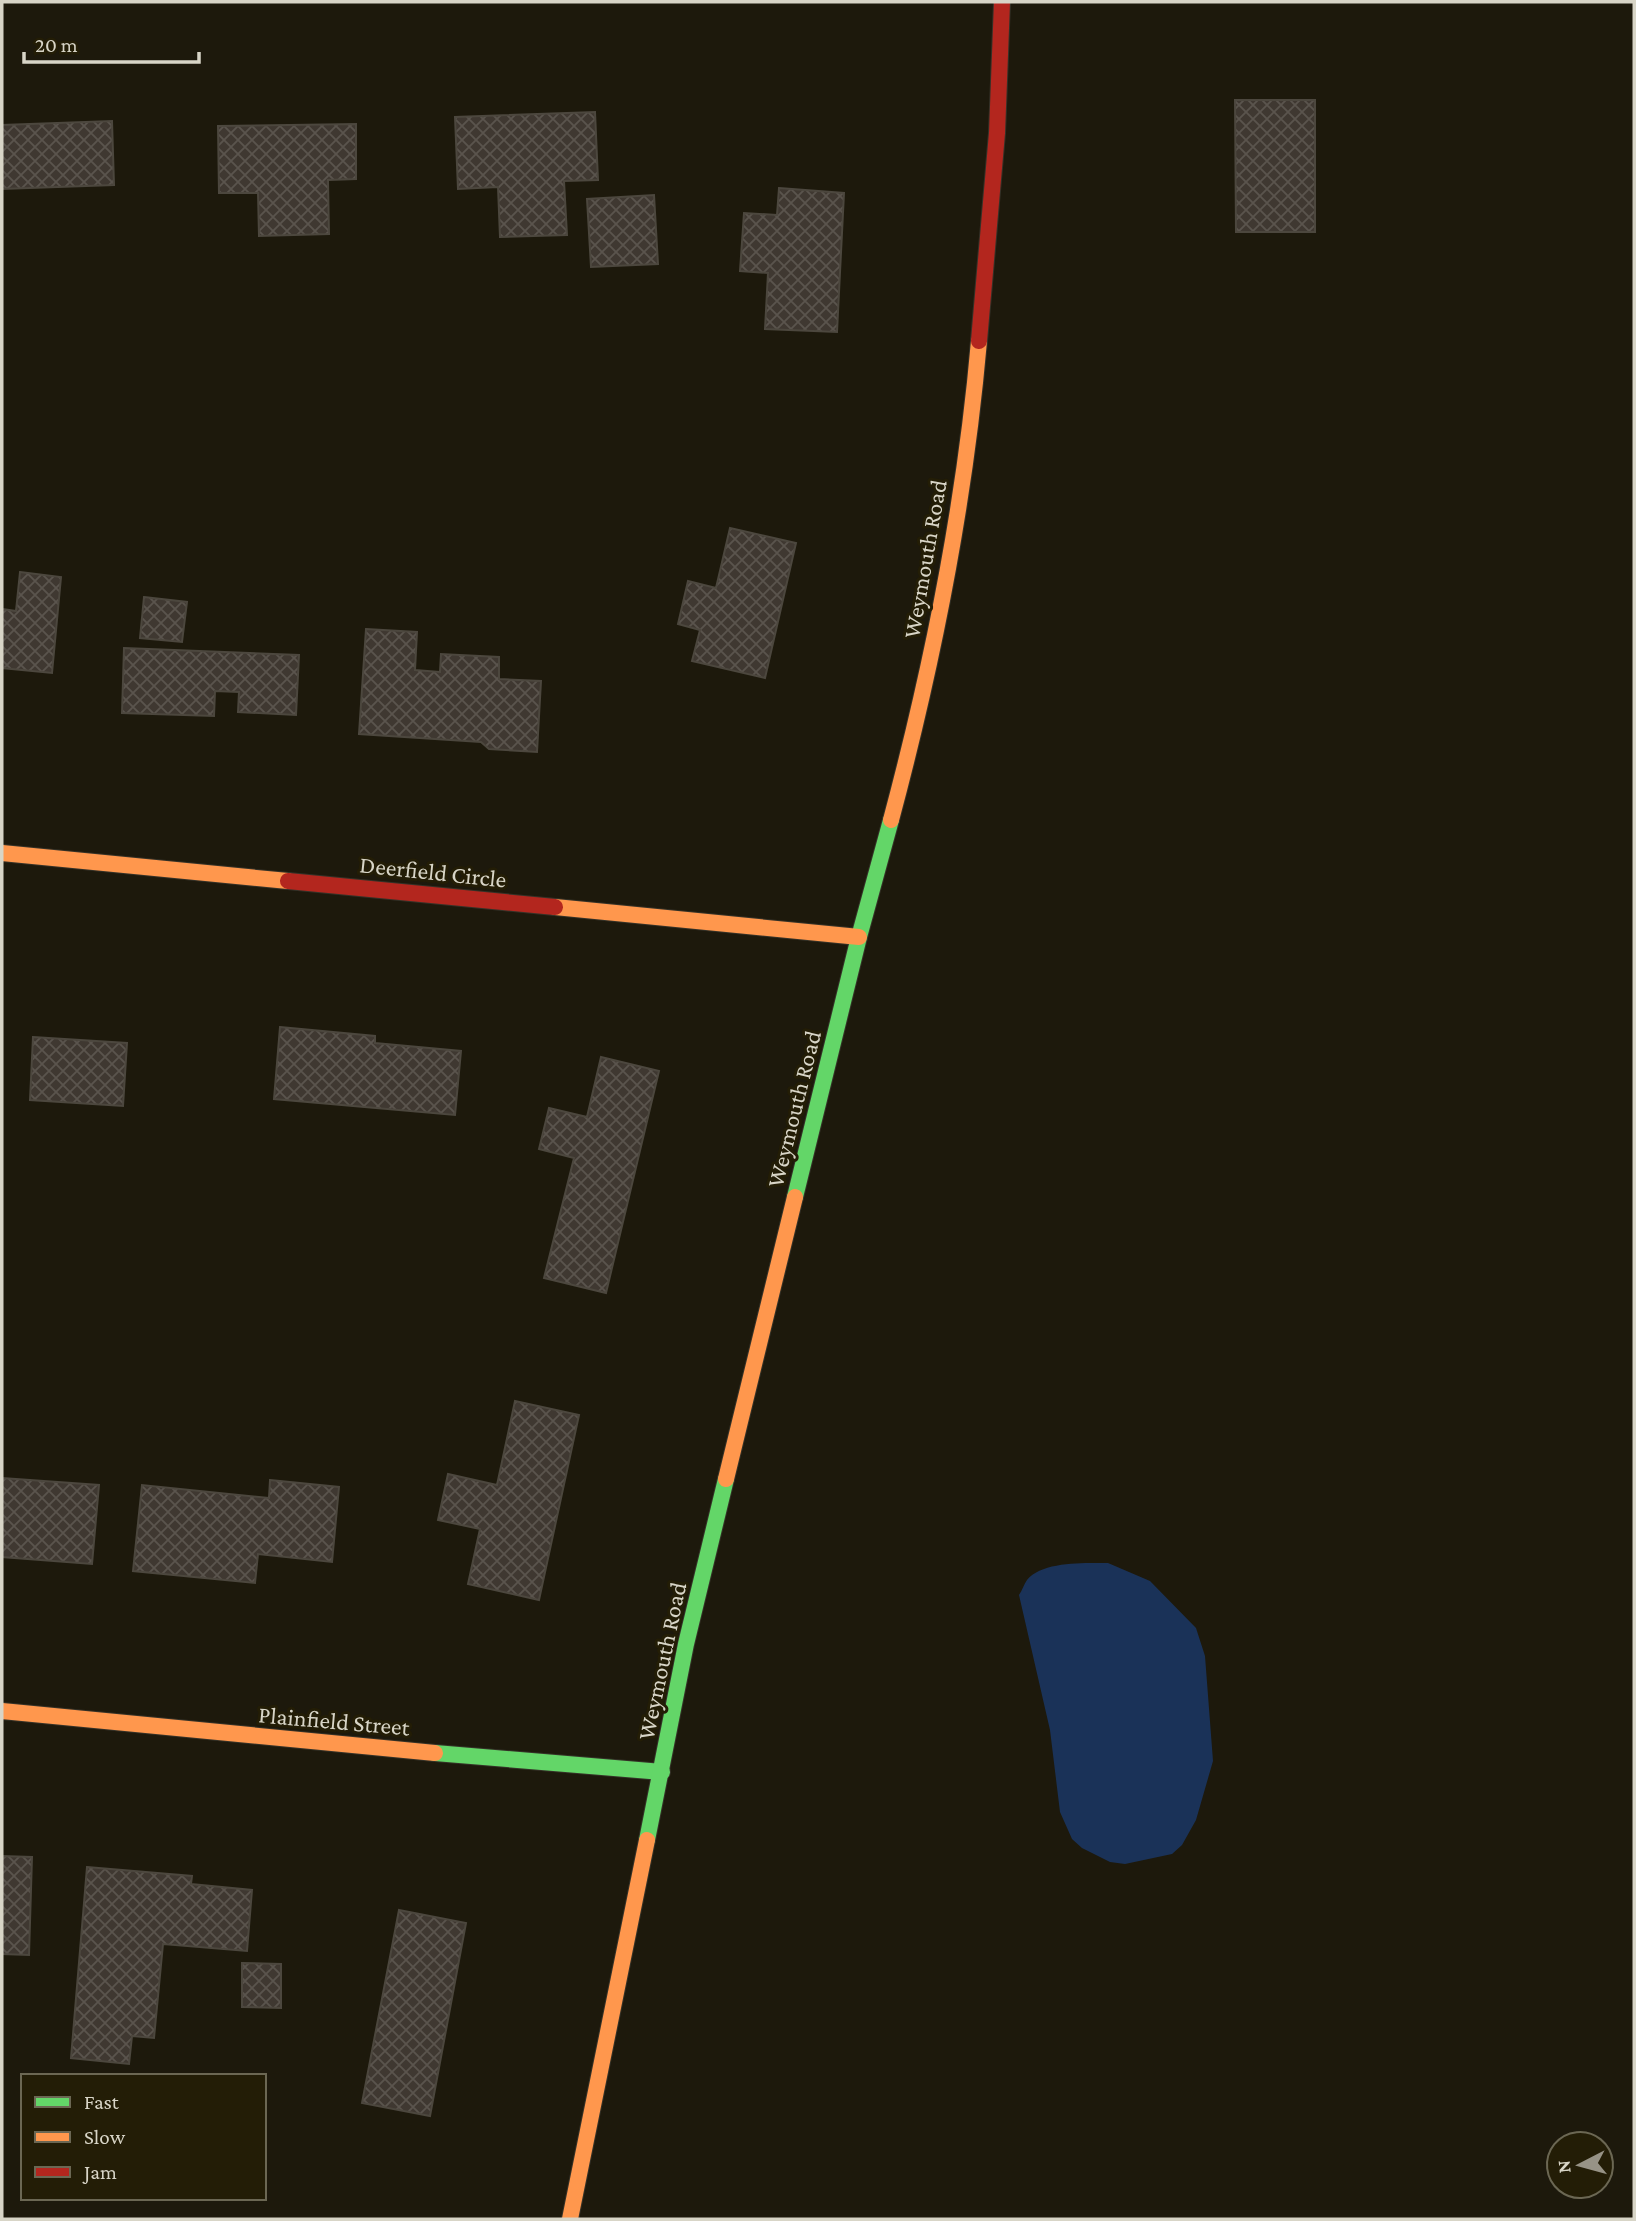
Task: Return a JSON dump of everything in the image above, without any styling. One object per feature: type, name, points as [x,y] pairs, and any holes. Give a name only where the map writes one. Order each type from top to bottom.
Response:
[{"type":"street","name":"Weymouth Road","points":[[570,2219],[686,1644],[859,937],[914,734],[951,561],[974,397],[997,134],[1002,2]]},
{"type":"street","name":"Deerfield Circle","points":[[2,853],[859,937]]},
{"type":"street","name":"Plainfield Street","points":[[2,1711],[360,1747],[662,1772]]},
{"type":"water","points":[[1108,1563],[1150,1581],[1196,1628],[1205,1656],[1213,1761],[1196,1820],[1182,1845],[1172,1854],[1125,1864],[1110,1862],[1082,1848],[1072,1839],[1060,1812],[1050,1730],[1019,1595],[1027,1580],[1043,1569],[1064,1564]]},
{"type":"building","points":[[1235,100],[1315,100],[1315,232],[1236,232]]},
{"type":"building","points":[[595,112],[598,180],[564,181],[567,235],[500,237],[498,187],[458,189],[455,117]]},
{"type":"building","points":[[112,121],[114,185],[2,189],[2,125]]},
{"type":"building","points":[[356,124],[356,179],[328,180],[329,234],[259,236],[258,193],[219,193],[218,126]]},
{"type":"building","points":[[779,188],[844,193],[837,332],[765,329],[768,273],[740,271],[744,213],[777,215]]},
{"type":"building","points":[[654,195],[658,264],[591,267],[587,199]]},
{"type":"building","points":[[730,528],[796,543],[765,678],[692,661],[700,630],[678,624],[688,581],[716,588]]},
{"type":"building","points":[[20,572],[61,577],[52,673],[2,668],[2,609],[16,611]]},
{"type":"building","points":[[144,597],[187,602],[182,642],[140,638]]},
{"type":"building","points":[[366,629],[417,632],[415,670],[440,672],[441,654],[499,657],[499,679],[541,681],[537,752],[489,749],[481,742],[359,734]]},
{"type":"building","points":[[124,648],[299,655],[296,715],[238,712],[239,692],[215,691],[214,716],[122,713]]},
{"type":"building","points":[[280,1027],[375,1036],[375,1043],[461,1051],[455,1115],[274,1099]]},
{"type":"building","points":[[33,1037],[127,1043],[123,1106],[30,1100]]},
{"type":"building","points":[[601,1057],[659,1071],[606,1293],[544,1278],[574,1158],[539,1149],[549,1108],[587,1117]]},
{"type":"building","points":[[515,1401],[579,1415],[539,1600],[468,1584],[480,1529],[438,1520],[448,1474],[497,1485]]},
{"type":"building","points":[[2,1478],[99,1485],[92,1564],[2,1557]]},
{"type":"building","points":[[270,1480],[339,1487],[332,1562],[258,1554],[255,1583],[133,1571],[142,1485],[269,1498]]},
{"type":"building","points":[[2,1856],[32,1857],[29,1955],[2,1954]]},
{"type":"building","points":[[87,1867],[192,1876],[191,1884],[252,1890],[247,1951],[163,1944],[154,2038],[132,2036],[129,2064],[71,2058]]},
{"type":"building","points":[[399,1910],[466,1923],[430,2116],[362,2103]]},
{"type":"building","points":[[242,1963],[281,1964],[281,2008],[242,2007]]},
{"type":"traffic: fast","points":[[795,1197],[859,937],[891,820]]},
{"type":"traffic: fast","points":[[647,1840],[686,1644],[726,1479]]},
{"type":"traffic: fast","points":[[435,1753],[662,1772]]},
{"type":"traffic: slow","points":[[891,820],[934,642],[965,462],[979,341]]},
{"type":"traffic: slow","points":[[2,853],[288,881]]},
{"type":"traffic: slow","points":[[555,907],[859,937]]},
{"type":"traffic: slow","points":[[726,1479],[795,1197]]},
{"type":"traffic: slow","points":[[2,1711],[435,1753]]},
{"type":"traffic: slow","points":[[570,2219],[647,1840]]},
{"type":"traffic: jam","points":[[979,341],[997,133],[1002,2]]},
{"type":"traffic: jam","points":[[288,881],[555,907]]}]
